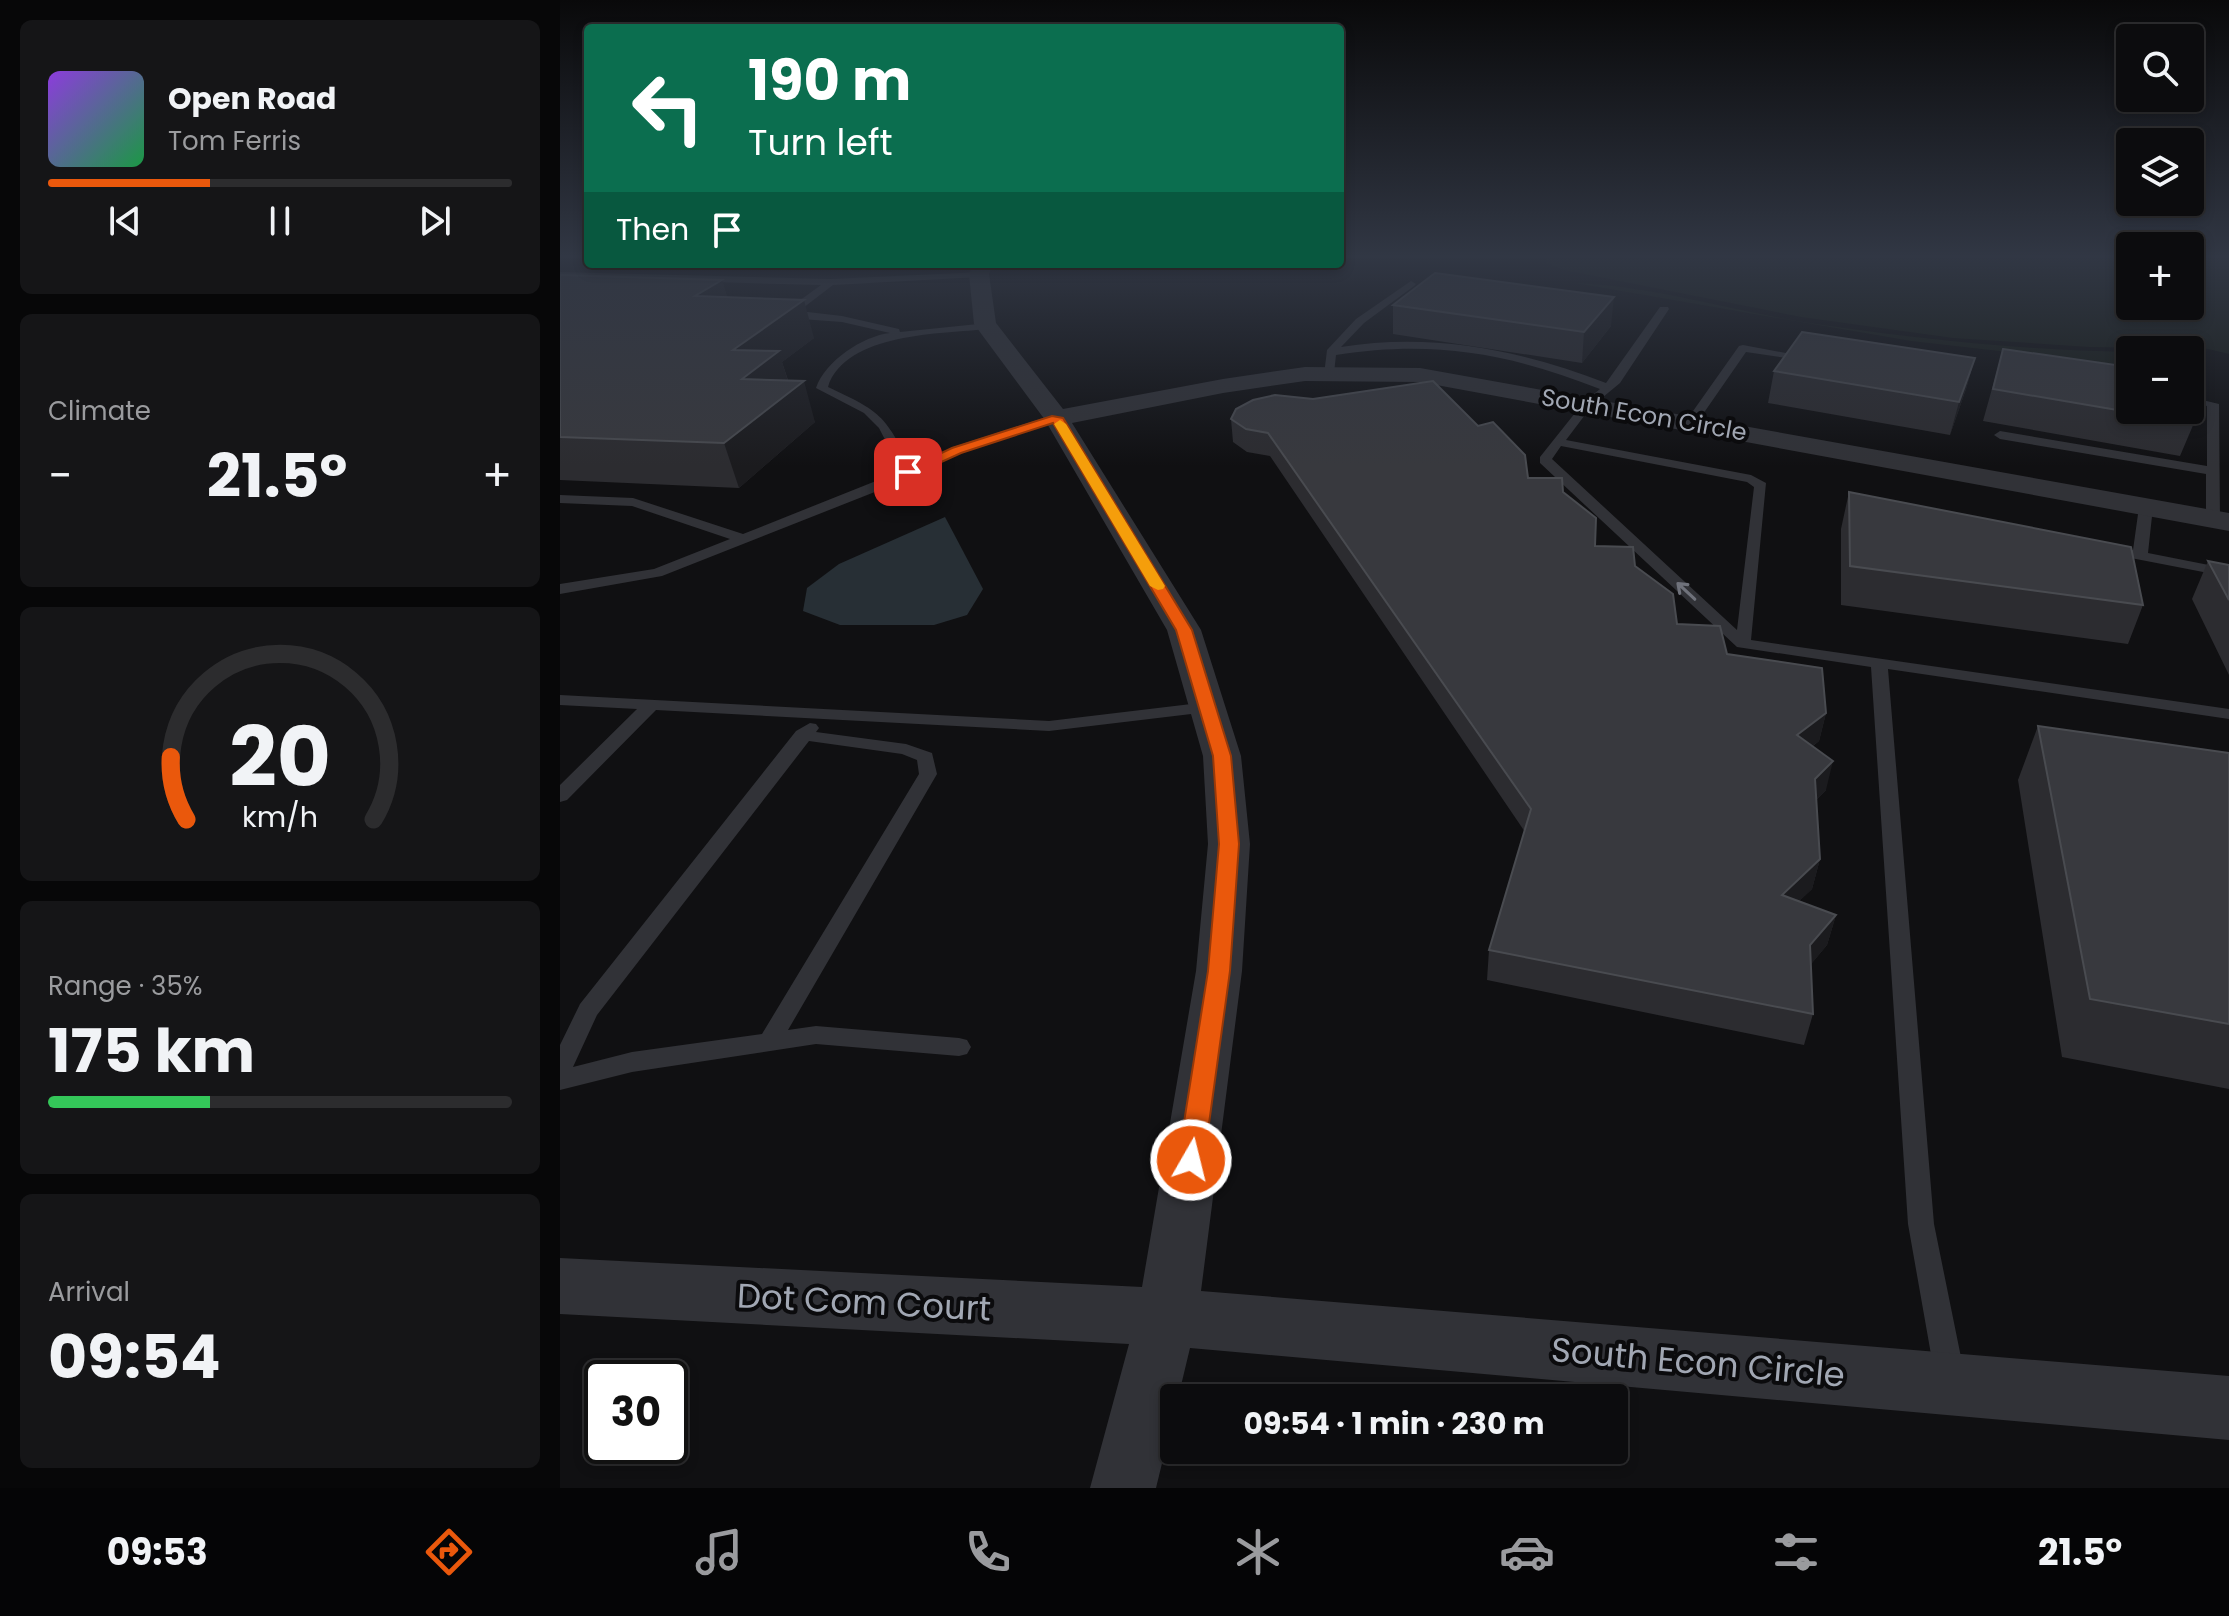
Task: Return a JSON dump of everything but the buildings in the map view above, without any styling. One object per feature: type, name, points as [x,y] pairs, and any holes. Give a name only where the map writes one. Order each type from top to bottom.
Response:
[{"type":"street","points":[[988,326],[1057,418],[1184,630],[1222,756],[1229,844],[1219,971],[1167,1317],[1123,1488]]},
{"type":"street","name":"South Econ Circle","points":[[1057,418],[1330,363],[1420,375],[2221,520]]},
{"type":"street","name":"Dot Com Court","points":[[560,1286],[1167,1317]]},
{"type":"street","name":"South Econ Circle","points":[[1167,1317],[2229,1408]]},
{"type":"lane","points":[[874,326],[902,333]]},
{"type":"lane","points":[[908,472],[884,426],[868,410],[822,388],[822,383],[827,374],[866,343],[902,333],[983,326]]},
{"type":"lane","points":[[1330,363],[1356,326]]},
{"type":"lane","points":[[1652,326],[1616,381],[1587,405],[1545,460],[1743,644],[2229,714]]},
{"type":"lane","points":[[1330,363],[1387,344],[1472,349],[1563,369],[1608,388]]},
{"type":"lane","points":[[1690,424],[1743,348],[1819,360]]},
{"type":"lane","points":[[2204,402],[2213,404],[2214,471],[2221,520]]},
{"type":"lane","points":[[560,589],[657,573],[957,450],[1057,418]]},
{"type":"lane","points":[[2000,435],[2214,471]]},
{"type":"lane","points":[[1558,442],[1751,479],[1761,486],[1743,644]]},
{"type":"lane","points":[[560,499],[633,502],[744,539]]},
{"type":"lane","points":[[2140,556],[2146,507]]},
{"type":"lane","points":[[2093,547],[2229,573]]},
{"type":"lane","points":[[1879,663],[1921,1224],[1951,1384]]},
{"type":"lane","points":[[560,700],[1049,726],[1208,707]]},
{"type":"lane","points":[[560,796],[651,705]]},
{"type":"lane","points":[[560,1070],[588,1010],[802,735],[823,714]]},
{"type":"lane","points":[[769,1042],[928,774],[926,757],[906,749],[802,735]]},
{"type":"lane","points":[[560,1080],[632,1062],[816,1035],[959,1047]]},
{"type":"shaded area","points":[[1827,326],[2004,346],[2116,352],[2116,364],[1911,341]]},
{"type":"shaded area","points":[[1869,326],[2229,326],[2229,354],[2204,349],[2204,336],[2116,336],[2116,347],[1953,338]]},
{"type":"shaded area","points":[[945,517],[983,589],[967,615],[934,625],[840,625],[803,611],[807,588],[839,564]]},
{"type":"slow traffic","points":[[1060,424],[1158,586]]},
{"type":"route","points":[[908,472],[957,450],[1057,418],[1184,630],[1222,756],[1229,844],[1219,971],[1191,1160]]}]
